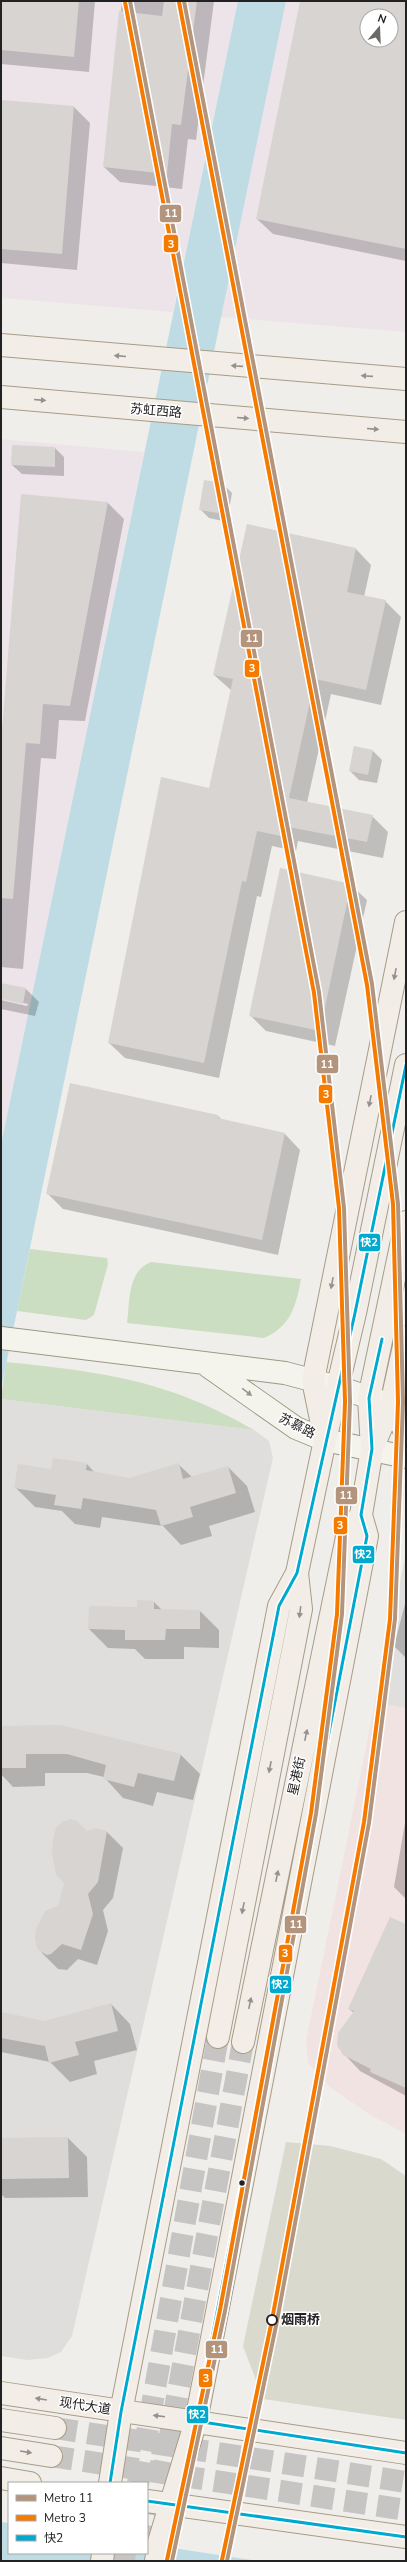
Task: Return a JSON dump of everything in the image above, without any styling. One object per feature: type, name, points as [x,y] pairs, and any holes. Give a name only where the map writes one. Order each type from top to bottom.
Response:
[{"type":"main road","points":[[1,345],[406,379]]},
{"type":"main road","name":"苏虹西路","points":[[1,396],[406,432]]},
{"type":"main road","points":[[325,1440],[313,1380],[406,922]]},
{"type":"main road","points":[[110,2482],[121,2412],[279,1606],[297,1573],[406,1065]]},
{"type":"main road","name":"星港街","points":[[158,2551],[170,2505],[196,2421],[367,1536],[361,1515],[372,1449],[369,1398],[406,1222]]},
{"type":"main road","points":[[372,1449],[391,1405],[406,1338]]},
{"type":"main road","name":"苏慕路","points":[[9,1339],[285,1373],[338,1387],[391,1405]]},
{"type":"main road","name":"苏慕路","points":[[203,1363],[232,1381],[280,1418],[296,1428],[325,1440],[406,1457]]},
{"type":"main road","points":[[391,1405],[406,1433]]},
{"type":"main road","name":"星港街","points":[[243,2042],[348,1532],[361,1515]]},
{"type":"main road","points":[[218,2037],[301,1609],[297,1573]]},
{"type":"main road","name":"现代大道","points":[[1,2393],[121,2412],[196,2421],[406,2453]]},
{"type":"main road","name":"现代大道","points":[[1,2420],[55,2428]]},
{"type":"main road","points":[[1,2448],[51,2456]]},
{"type":"main road","points":[[1,2478],[24,2482]]},
{"type":"main road","points":[[148,2501],[406,2538]]},
{"type":"shaded area","points":[[1,1],[238,1],[173,312],[1,298]]},
{"type":"shaded area","points":[[286,1],[406,1],[406,332],[221,317]]},
{"type":"shaded area","points":[[1,439],[144,452],[1,1145]]},
{"type":"shaded area","points":[[1,1399],[254,1430],[269,1441],[273,1458],[72,2336],[61,2352],[48,2358],[27,2360],[1,2356]]},
{"type":"shaded area","points":[[406,1553],[406,1708],[375,1703]]},
{"type":"shaded area","points":[[375,1703],[406,1708],[406,2134],[369,2114],[330,2087],[308,2063],[306,2041]]},
{"type":"shaded area","points":[[286,2142],[330,2146],[381,2159],[406,2176],[406,2420],[263,2399],[243,2346]]},
{"type":"green space","points":[[30,1249],[107,1258],[108,1264],[94,1315],[86,1320],[17,1311]]},
{"type":"green space","points":[[151,1262],[301,1279],[297,1298],[291,1314],[280,1328],[264,1338],[127,1323],[131,1288],[134,1280],[143,1266]]},
{"type":"green space","points":[[6,1362],[74,1370],[134,1381],[163,1389],[193,1400],[223,1413],[254,1430],[1,1399]]},
{"type":"water","points":[[238,1],[286,1],[1,1389],[1,1145]]},
{"type":"water","points":[[1,2522],[8,2523],[8,2554],[148,2554],[148,2544],[257,2561],[1,2561]]},
{"type":"building","points":[[1,1],[79,1],[74,57],[1,50]]},
{"type":"building","points":[[164,1],[197,1],[181,125],[172,124],[167,174],[103,167],[119,11],[162,16]]},
{"type":"building","points":[[300,1],[406,1],[406,249],[256,219]]},
{"type":"building","points":[[1,100],[74,106],[62,254],[1,249]]},
{"type":"building","points":[[12,445],[55,447],[55,467],[11,465]]},
{"type":"building","points":[[204,480],[224,483],[218,513],[199,510]]},
{"type":"building","points":[[21,494],[108,502],[70,706],[43,704],[40,744],[26,743],[13,899],[1,898],[1,742]]},
{"type":"building","points":[[247,524],[356,548],[347,592],[386,600],[366,690],[315,679],[289,798],[373,815],[367,842],[283,826],[281,836],[257,831],[246,882],[242,881],[204,1063],[108,1043],[161,777],[209,788],[233,679],[213,675]]},
{"type":"building","points":[[354,746],[373,750],[368,775],[349,771]]},
{"type":"building","points":[[280,868],[351,884],[320,1031],[249,1016]]},
{"type":"building","points":[[1,983],[26,988],[23,1004],[1,999]]},
{"type":"building","points":[[70,1083],[218,1115],[218,1118],[285,1133],[262,1240],[46,1194]]},
{"type":"building","points":[[53,1458],[87,1463],[86,1470],[129,1478],[179,1463],[183,1479],[228,1466],[236,1493],[190,1507],[193,1517],[161,1526],[156,1510],[83,1498],[81,1509],[54,1505],[56,1495],[14,1488],[18,1464],[51,1469]]},
{"type":"building","points":[[137,1600],[154,1601],[154,1609],[200,1610],[200,1629],[166,1629],[165,1640],[125,1640],[125,1630],[88,1629],[89,1606],[137,1607]]},
{"type":"building","points":[[60,1725],[181,1754],[174,1781],[138,1773],[134,1787],[103,1779],[106,1765],[67,1754],[26,1754],[26,1768],[1,1768],[1,1726]]},
{"type":"building","points":[[70,1819],[77,1821],[87,1831],[96,1828],[107,1831],[98,1882],[88,1894],[93,1914],[81,1950],[62,1944],[51,1954],[47,1955],[38,1950],[35,1939],[36,1929],[45,1911],[58,1906],[64,1883],[56,1875],[52,1853],[53,1840],[56,1828],[62,1822]]},
{"type":"building","points":[[390,1917],[406,1924],[406,2088],[370,2072],[371,2069],[343,2055],[337,2045],[338,2033],[354,2011],[348,2009]]},
{"type":"building","points":[[111,2003],[118,2031],[75,2042],[79,2055],[49,2063],[45,2046],[1,2038],[1,2012],[44,2021]]},
{"type":"building","points":[[68,2137],[69,2178],[1,2179],[1,2138]]},
{"type":"tunnel","points":[[138,2482],[218,2037]]},
{"type":"tunnel","points":[[149,2548],[243,2042]]},
{"type":"tunnel","points":[[55,2428],[406,2482]]},
{"type":"tunnel","points":[[51,2456],[406,2510]]},
{"type":"tunnel","points":[[124,2561],[125,2554]]},
{"type":"metro line","name":"11","points":[[130,1],[319,992],[344,1208],[350,1402],[342,1614],[316,1814],[225,2311],[172,2561]]},
{"type":"metro line","name":"11","points":[[184,1],[372,984],[398,1204],[403,1402],[395,1619],[369,1823],[277,2321],[227,2561]]},
{"type":"metro line","name":"3","points":[[125,2],[314,993],[339,1208],[345,1402],[337,1614],[311,1813],[220,2310],[167,2560]]},
{"type":"metro line","name":"3","points":[[179,2],[367,985],[393,1204],[398,1402],[390,1619],[364,1822],[272,2320],[222,2560]]},
{"type":"transit line","name":"快2","points":[[110,2482],[121,2412],[279,1606],[297,1573],[355,1313],[406,1065]]},
{"type":"transit line","name":"快2","points":[[382,1339],[369,1398],[372,1449],[361,1515],[367,1536],[196,2421],[406,2453]]},
{"type":"transit line","name":"快2","points":[[148,2501],[406,2537]]},
{"type":"place","name":"烟雨桥","points":[[272,2320]]}]
